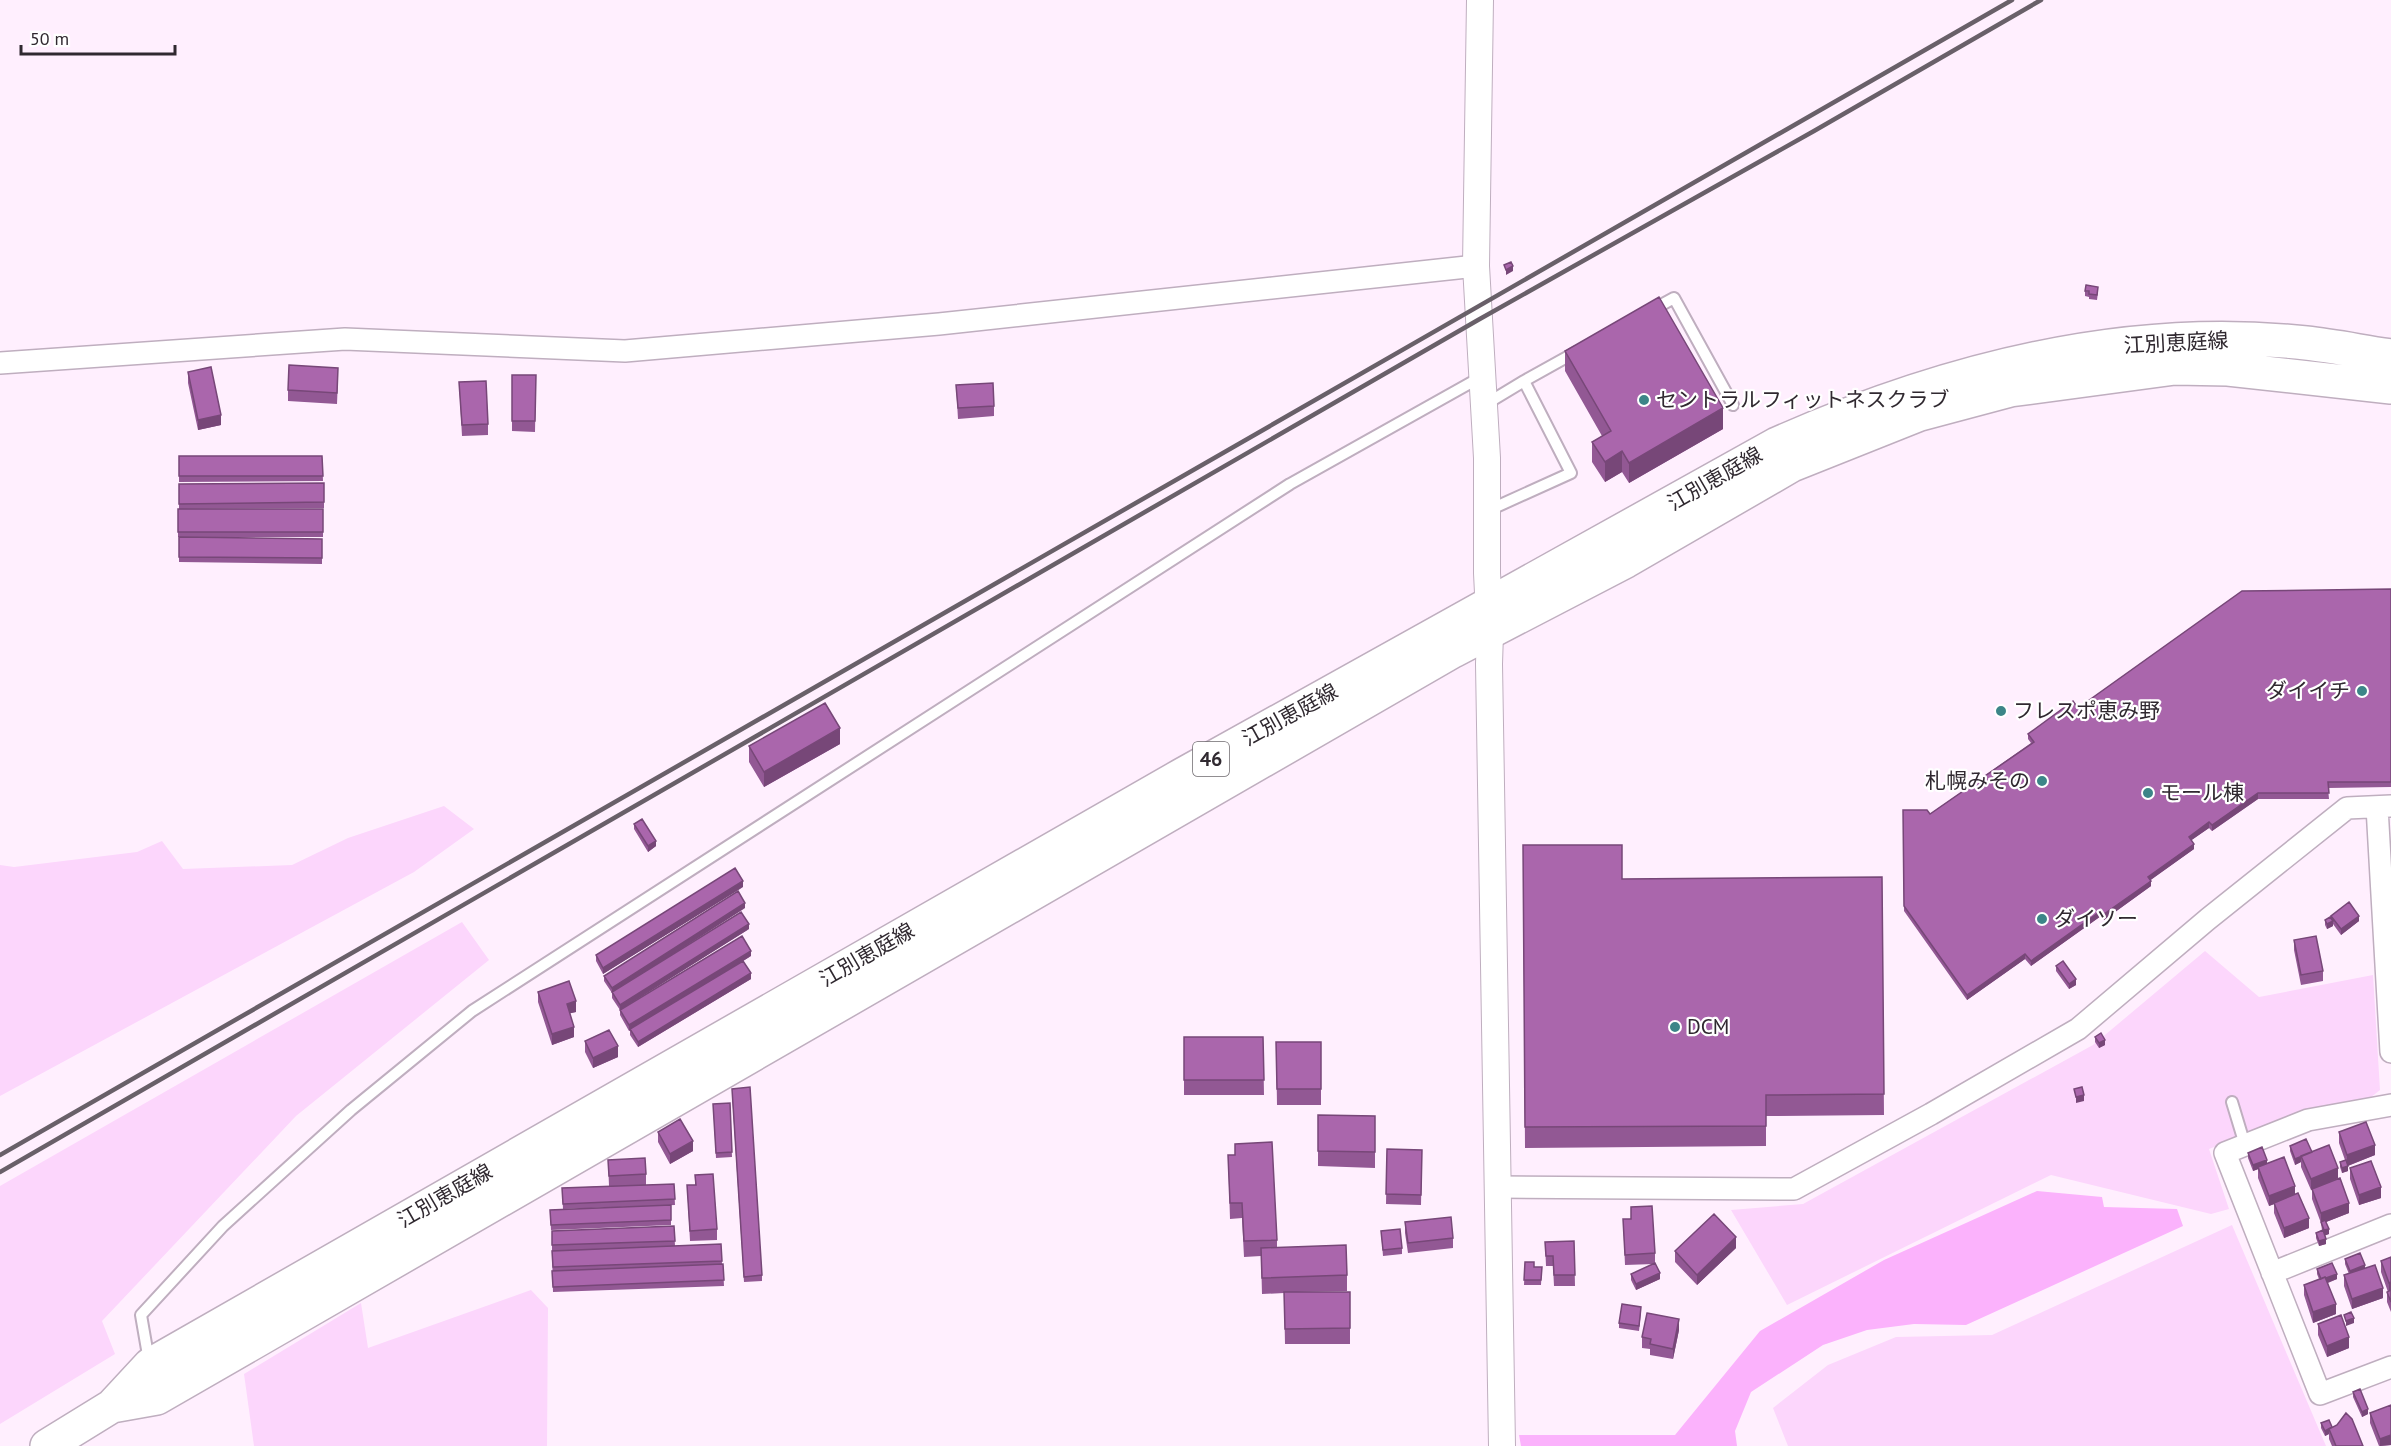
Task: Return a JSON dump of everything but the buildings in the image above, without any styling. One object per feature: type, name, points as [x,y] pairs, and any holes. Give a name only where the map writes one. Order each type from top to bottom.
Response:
[{"type":"main road","name":"江別恵庭線","points":[[47,1446],[112,1406],[150,1365],[1161,787],[1490,618],[1777,444],[1840,416],[1971,373],[2003,364],[2078,351],[2172,341],[2228,339],[2305,343],[2391,356]]},
{"type":"main road","name":"江別恵庭線","points":[[112,1406],[157,1398],[1453,651],[1490,618],[1626,561],[1792,465],[1920,414],[2010,390],[2175,368],[2228,369],[2391,387]]},
{"type":"street","points":[[1480,0],[1476,266],[1487,458],[1486,573],[1490,618],[1488,664],[1502,1446]]},
{"type":"street","points":[[0,363],[345,339],[625,351],[939,324],[1476,266]]},
{"type":"street","points":[[1498,1187],[1794,1189],[1931,1114],[2078,1029],[2208,919],[2346,808],[2384,807],[2391,1052]]},
{"type":"street","points":[[2391,1105],[2308,1120],[2224,1153],[2320,1394],[2391,1367]]},
{"type":"street","points":[[2272,1273],[2391,1226]]},
{"type":"lane","points":[[1644,314],[1674,298],[1733,405]]},
{"type":"lane","points":[[1484,405],[1584,348]]},
{"type":"lane","points":[[150,1365],[141,1315],[223,1226],[351,1110],[472,1011],[1290,484],[1482,377]]},
{"type":"lane","points":[[1487,512],[1571,473],[1524,381]]},
{"type":"lane","points":[[2232,1102],[2245,1144]]},
{"type":"shaded area","points":[[444,806],[474,829],[414,872],[0,1096],[0,865],[14,867],[137,852],[162,841],[183,869],[292,865],[348,838]]},
{"type":"shaded area","points":[[462,922],[489,960],[296,1116],[102,1321],[115,1354],[0,1424],[0,1186]]},
{"type":"shaded area","points":[[2205,951],[2259,997],[2373,975],[2380,1090],[2370,1098],[2310,1108],[2209,1149],[2229,1209],[2211,1214],[2051,1175],[1787,1305],[1731,1210],[1803,1204],[2093,1045]]},
{"type":"shaded area","points":[[2037,1191],[2102,1197],[2104,1207],[2177,1209],[2183,1226],[1966,1325],[1914,1324],[1867,1330],[1823,1345],[1751,1392],[1735,1431],[1737,1446],[1521,1446],[1519,1435],[1675,1435],[1760,1331],[1884,1260]]},
{"type":"shaded area","points":[[2232,1225],[2326,1446],[1788,1446],[1773,1408],[1828,1365],[1896,1337],[1992,1335]]},
{"type":"shaded area","points":[[531,1290],[548,1308],[547,1446],[254,1446],[244,1374],[361,1303],[368,1348]]},
{"type":"railway","points":[[0,1155],[2012,0]]},
{"type":"railway","points":[[0,1172],[1478,320],[2041,0]]},
{"type":"place","name":"セントラルフィットネスクラブ","points":[[1644,400]]},
{"type":"place","name":"ダイイチ","points":[[2362,691]]},
{"type":"place","name":"フレスポ恵み野","points":[[2001,711]]},
{"type":"place","name":"札幌みその","points":[[2042,781]]},
{"type":"place","name":"モール棟","points":[[2148,793]]},
{"type":"place","name":"ダイソー","points":[[2042,919]]},
{"type":"place","name":"DCM","points":[[1675,1027]]}]
